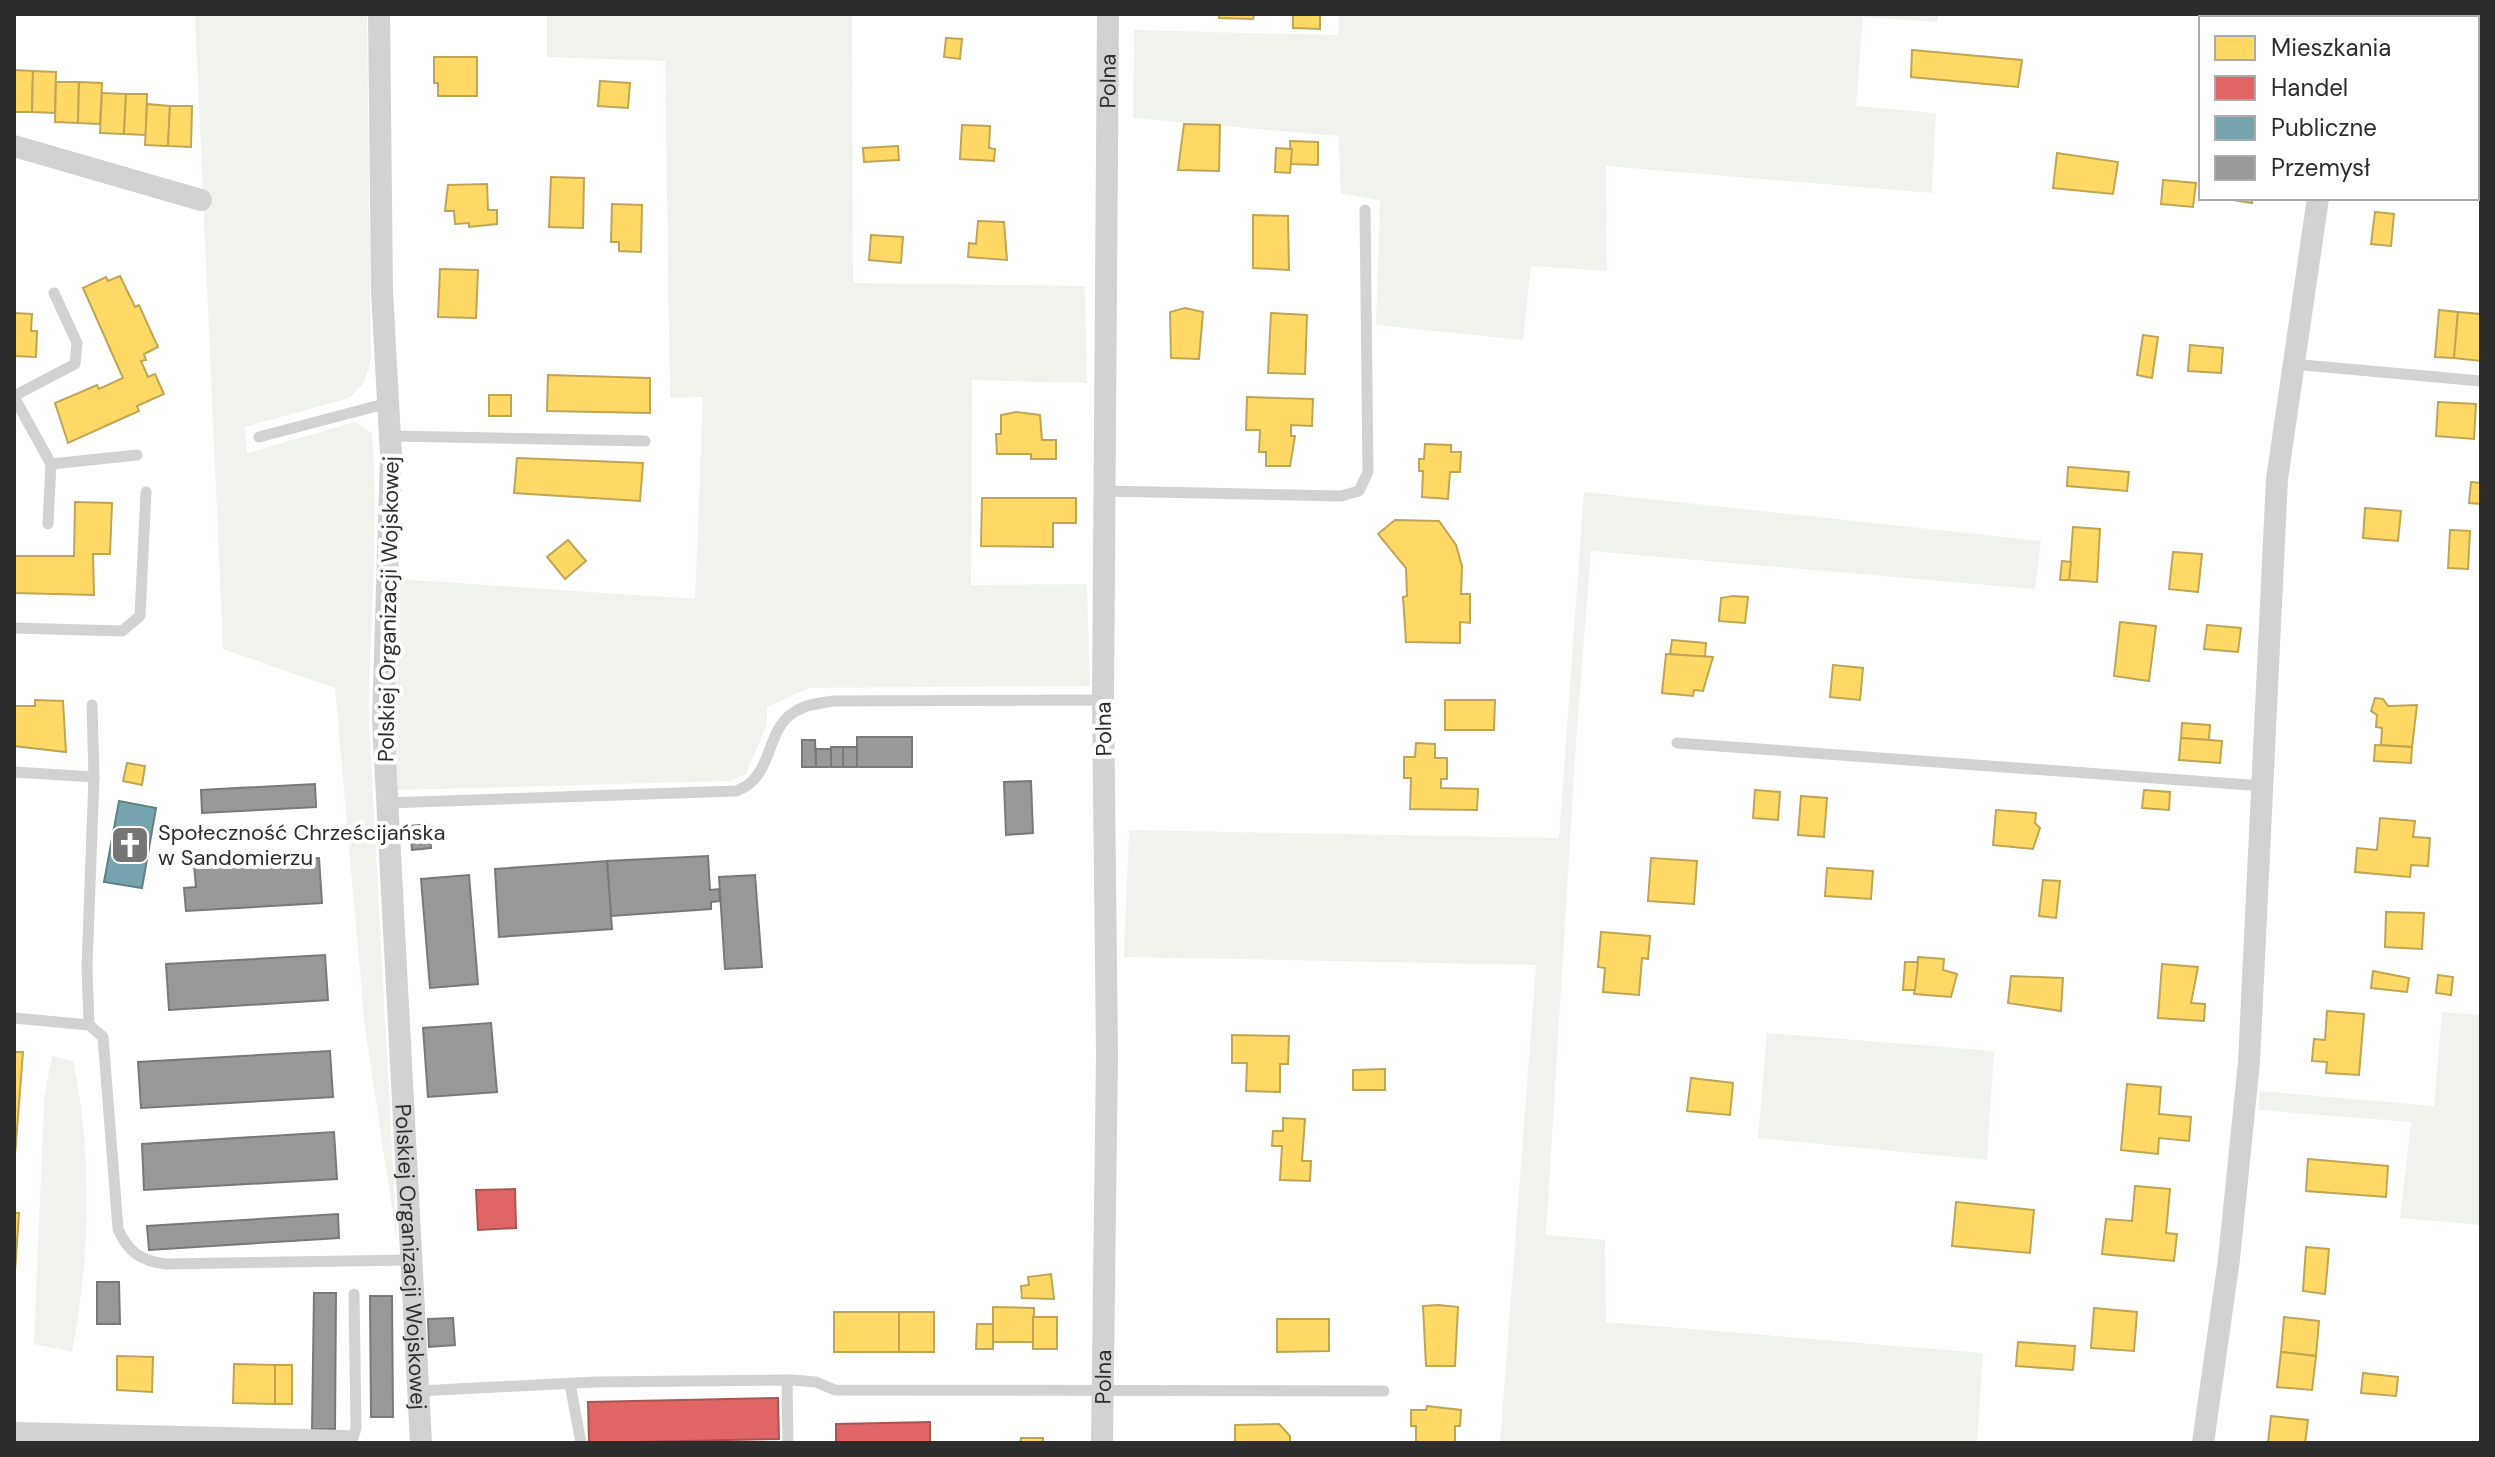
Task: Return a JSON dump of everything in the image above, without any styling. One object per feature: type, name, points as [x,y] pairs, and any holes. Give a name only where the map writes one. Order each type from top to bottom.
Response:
[{"type":"street","name":"Polskiej Organizacji Wojskowej","points":[[379,14],[382,292],[390,436],[383,721],[421,1443]]},
{"type":"street","name":"Polna","points":[[1102,1443],[1107,1054],[1103,700],[1108,14]]},
{"type":"street","points":[[14,146],[201,200]]},
{"type":"street","points":[[2203,1443],[2229,1259],[2249,1062],[2277,479],[2318,200]]},
{"type":"street","points":[[14,1433],[346,1441]]},
{"type":"lane","points":[[1104,491],[1341,496],[1359,491],[1368,472],[1365,210]]},
{"type":"lane","points":[[48,524],[51,464],[14,396],[75,364],[77,343],[54,293]]},
{"type":"lane","points":[[2292,364],[2481,381]]},
{"type":"lane","points":[[259,437],[388,403]]},
{"type":"lane","points":[[390,436],[645,441]]},
{"type":"lane","points":[[51,464],[137,455]]},
{"type":"lane","points":[[14,628],[122,631],[132,626],[140,616],[146,492]]},
{"type":"lane","points":[[387,803],[736,791],[750,786],[762,773],[781,728],[792,712],[833,701],[1103,700]]},
{"type":"lane","points":[[89,1025],[87,967],[94,777],[92,705]]},
{"type":"lane","points":[[1677,743],[2263,786]]},
{"type":"lane","points":[[14,772],[94,777]]},
{"type":"lane","points":[[14,1018],[89,1025],[98,1029],[107,1048],[118,1229],[130,1250],[141,1258],[166,1264],[410,1260]]},
{"type":"lane","points":[[346,1441],[353,1438],[356,1428],[354,1294]]},
{"type":"lane","points":[[787,1380],[788,1443]]},
{"type":"lane","points":[[418,1391],[570,1384],[787,1380],[816,1382],[835,1390],[1384,1391]]},
{"type":"lane","points":[[570,1384],[581,1443]]},
{"type":"shaded area","points":[[195,14],[367,14],[371,359],[364,383],[349,398],[245,427],[247,453],[355,422],[372,433],[375,541],[369,723],[397,1241],[365,1028],[335,688],[223,649]]},
{"type":"shaded area","points":[[547,14],[852,14],[853,283],[1085,286],[1087,383],[972,380],[971,585],[1087,584],[1090,686],[809,688],[767,707],[767,724],[746,774],[729,781],[397,790],[390,701],[398,579],[695,599],[703,397],[670,398],[665,61],[547,57]]},
{"type":"shaded area","points":[[1339,14],[1938,14],[1937,22],[1863,17],[1856,106],[1936,113],[1932,193],[1606,166],[1607,271],[1531,266],[1523,340],[1376,325],[1380,201],[1341,193],[1338,136],[1133,118],[1134,30],[1338,35]]},
{"type":"shaded area","points":[[1584,492],[2041,541],[2035,589],[1591,551],[1577,727],[1546,1235],[1605,1240],[1606,1322],[1983,1353],[1977,1443],[1500,1443],[1536,965],[1124,957],[1129,830],[1559,838]]},
{"type":"shaded area","points":[[2442,1012],[2481,1015],[2481,1225],[2400,1218],[2411,1122],[2259,1110],[2260,1091],[2434,1106]]},
{"type":"shaded area","points":[[1767,1033],[1994,1051],[1987,1160],[1758,1138]]},
{"type":"shaded area","points":[[52,1056],[73,1061],[84,1133],[86,1244],[72,1352],[34,1344],[44,1101]]},
{"type":"building: Mieszkania","points":[[1219,14],[1254,14],[1253,19],[1219,18]]},
{"type":"building: Mieszkania","points":[[1293,14],[1320,14],[1320,29],[1293,28]]},
{"type":"building: Mieszkania","points":[[946,38],[962,39],[960,59],[944,57]]},
{"type":"building: Mieszkania","points":[[1912,50],[2022,60],[2018,87],[1911,77]]},
{"type":"building: Mieszkania","points":[[434,57],[477,57],[477,96],[438,96],[438,83],[434,83]]},
{"type":"building: Mieszkania","points":[[14,70],[33,71],[32,112],[14,112]]},
{"type":"building: Mieszkania","points":[[33,71],[56,72],[55,113],[32,112]]},
{"type":"building: Mieszkania","points":[[600,81],[630,83],[628,108],[598,106]]},
{"type":"building: Mieszkania","points":[[56,82],[79,82],[78,123],[55,122]]},
{"type":"building: Mieszkania","points":[[79,82],[102,83],[100,124],[78,123]]},
{"type":"building: Mieszkania","points":[[102,93],[126,94],[124,134],[100,133]]},
{"type":"building: Mieszkania","points":[[126,94],[147,94],[146,135],[124,134]]},
{"type":"building: Mieszkania","points":[[147,104],[170,106],[168,146],[145,145]]},
{"type":"building: Mieszkania","points":[[170,106],[192,106],[191,147],[168,146]]},
{"type":"building: Mieszkania","points":[[2479,114],[2481,115],[2479,162]]},
{"type":"building: Mieszkania","points":[[1184,124],[1220,125],[1219,171],[1178,170]]},
{"type":"building: Mieszkania","points":[[962,125],[990,126],[989,148],[995,149],[994,161],[960,159]]},
{"type":"building: Mieszkania","points":[[1290,141],[1318,142],[1318,165],[1291,164]]},
{"type":"building: Mieszkania","points":[[898,146],[899,160],[864,162],[863,148]]},
{"type":"building: Mieszkania","points":[[1276,148],[1292,149],[1290,173],[1275,172]]},
{"type":"building: Mieszkania","points":[[2057,153],[2118,162],[2113,194],[2053,188]]},
{"type":"building: Mieszkania","points":[[551,177],[584,178],[583,228],[549,227]]},
{"type":"building: Mieszkania","points":[[2163,180],[2196,183],[2193,207],[2161,204]]},
{"type":"building: Mieszkania","points":[[487,184],[488,210],[497,210],[497,224],[469,227],[469,223],[455,224],[454,211],[445,211],[448,185]]},
{"type":"building: Mieszkania","points":[[612,204],[642,205],[641,252],[619,251],[619,242],[611,242]]},
{"type":"building: Mieszkania","points":[[2375,212],[2394,214],[2391,246],[2371,244]]},
{"type":"building: Mieszkania","points":[[1253,215],[1288,216],[1289,270],[1253,268]]},
{"type":"building: Mieszkania","points":[[978,221],[1004,222],[1007,260],[968,257],[969,243],[976,244]]},
{"type":"building: Mieszkania","points":[[871,235],[903,237],[901,263],[869,260]]},
{"type":"building: Mieszkania","points":[[440,269],[478,270],[476,318],[438,317]]},
{"type":"building: Mieszkania","points":[[120,276],[135,307],[139,305],[158,347],[144,354],[146,360],[141,361],[148,377],[155,374],[164,394],[137,406],[139,411],[68,443],[55,403],[97,385],[99,389],[123,378],[83,288],[106,277],[108,281]]},
{"type":"building: Mieszkania","points":[[1185,308],[1203,312],[1199,359],[1171,358],[1170,312]]},
{"type":"building: Mieszkania","points":[[2439,310],[2458,312],[2454,358],[2435,357]]},
{"type":"building: Mieszkania","points":[[2458,312],[2481,314],[2481,361],[2454,358]]},
{"type":"building: Mieszkania","points":[[14,313],[32,314],[31,331],[37,331],[36,357],[14,356]]},
{"type":"building: Mieszkania","points":[[1271,313],[1307,315],[1305,374],[1268,373]]},
{"type":"building: Mieszkania","points":[[2143,335],[2158,337],[2152,378],[2137,375]]},
{"type":"building: Mieszkania","points":[[2190,345],[2223,348],[2221,373],[2188,371]]},
{"type":"building: Mieszkania","points":[[548,375],[650,378],[650,413],[547,411]]},
{"type":"building: Mieszkania","points":[[489,395],[511,395],[511,416],[489,416]]},
{"type":"building: Mieszkania","points":[[1247,397],[1313,399],[1312,426],[1291,425],[1291,436],[1295,436],[1290,466],[1266,466],[1266,452],[1259,452],[1260,430],[1246,430]]},
{"type":"building: Mieszkania","points":[[2438,402],[2476,404],[2474,439],[2436,436]]},
{"type":"building: Mieszkania","points":[[1016,412],[1040,415],[1042,440],[1056,440],[1056,459],[1031,459],[1031,454],[997,454],[996,434],[1001,434],[1001,415]]},
{"type":"building: Mieszkania","points":[[1425,444],[1451,445],[1451,452],[1461,452],[1460,472],[1450,472],[1448,499],[1422,497],[1423,471],[1419,471],[1419,459],[1424,459]]},
{"type":"building: Mieszkania","points":[[517,458],[643,463],[640,501],[514,493]]},
{"type":"building: Mieszkania","points":[[2068,467],[2129,472],[2127,491],[2067,486]]},
{"type":"building: Mieszkania","points":[[2471,482],[2481,483],[2481,504],[2469,503]]},
{"type":"building: Mieszkania","points":[[982,498],[1076,498],[1076,523],[1053,523],[1053,547],[981,546]]},
{"type":"building: Mieszkania","points":[[75,502],[112,503],[110,554],[93,554],[94,595],[14,593],[14,556],[74,556]]},
{"type":"building: Mieszkania","points":[[2365,508],[2401,511],[2398,541],[2363,538]]},
{"type":"building: Mieszkania","points":[[1395,520],[1439,521],[1456,545],[1462,566],[1461,594],[1470,594],[1470,623],[1460,622],[1460,643],[1406,642],[1403,597],[1407,596],[1406,568],[1378,534]]},
{"type":"building: Mieszkania","points":[[2073,527],[2100,529],[2097,582],[2069,580]]},
{"type":"building: Mieszkania","points":[[2450,530],[2470,531],[2468,569],[2448,568]]},
{"type":"building: Mieszkania","points":[[568,540],[586,561],[565,579],[547,557]]},
{"type":"building: Mieszkania","points":[[2173,552],[2202,554],[2198,592],[2169,589]]},
{"type":"building: Mieszkania","points":[[2062,561],[2071,562],[2069,580],[2060,580]]},
{"type":"building: Mieszkania","points":[[1748,597],[1745,623],[1719,621],[1721,598]]},
{"type":"building: Mieszkania","points":[[2120,622],[2156,626],[2149,681],[2114,676]]},
{"type":"building: Mieszkania","points":[[2207,625],[2241,628],[2238,652],[2204,649]]},
{"type":"building: Mieszkania","points":[[1672,640],[1706,643],[1705,657],[1670,654]]},
{"type":"building: Mieszkania","points":[[1666,654],[1713,657],[1703,691],[1694,690],[1693,696],[1662,693]]},
{"type":"building: Mieszkania","points":[[1833,665],[1863,668],[1860,700],[1830,697]]},
{"type":"building: Mieszkania","points":[[2375,698],[2383,699],[2388,706],[2417,705],[2412,747],[2381,745],[2382,728],[2376,727],[2377,715],[2371,711]]},
{"type":"building: Mieszkania","points":[[35,700],[63,701],[66,752],[14,746],[14,706],[35,706]]},
{"type":"building: Mieszkania","points":[[1445,700],[1495,700],[1494,730],[1445,730]]},
{"type":"building: Mieszkania","points":[[2182,723],[2210,725],[2209,740],[2181,738]]},
{"type":"building: Mieszkania","points":[[2181,738],[2222,741],[2220,763],[2179,760]]},
{"type":"building: Mieszkania","points":[[1416,743],[1435,744],[1435,758],[1447,758],[1447,779],[1441,779],[1441,788],[1478,789],[1477,810],[1410,809],[1411,778],[1404,778],[1404,757],[1415,757]]},
{"type":"building: Mieszkania","points":[[2375,745],[2412,747],[2411,763],[2374,761]]},
{"type":"building: Mieszkania","points":[[127,763],[145,766],[142,785],[123,781]]},
{"type":"building: Mieszkania","points":[[1755,790],[1780,792],[1778,820],[1753,818]]},
{"type":"building: Mieszkania","points":[[2144,790],[2170,792],[2169,810],[2142,808]]},
{"type":"building: Mieszkania","points":[[1801,796],[1827,798],[1824,837],[1798,835]]},
{"type":"building: Mieszkania","points":[[1996,810],[2036,813],[2035,823],[2040,828],[2033,849],[1993,845]]},
{"type":"building: Mieszkania","points":[[2380,818],[2415,821],[2413,837],[2430,838],[2428,866],[2411,865],[2410,877],[2355,872],[2357,848],[2377,850]]},
{"type":"building: Mieszkania","points":[[1651,858],[1697,861],[1694,904],[1648,901]]},
{"type":"building: Mieszkania","points":[[1827,868],[1873,871],[1871,899],[1825,896]]},
{"type":"building: Mieszkania","points":[[2043,880],[2060,881],[2056,918],[2039,916]]},
{"type":"building: Mieszkania","points":[[2386,912],[2424,913],[2422,949],[2385,947]]},
{"type":"building: Mieszkania","points":[[1601,932],[1650,936],[1648,959],[1642,958],[1639,995],[1603,992],[1605,968],[1598,967]]},
{"type":"building: Mieszkania","points":[[1918,957],[1944,959],[1943,970],[1957,974],[1951,997],[1914,994]]},
{"type":"building: Mieszkania","points":[[1905,962],[1918,962],[1915,990],[1903,990]]},
{"type":"building: Mieszkania","points":[[2162,964],[2198,967],[2191,1003],[2205,1004],[2204,1021],[2158,1018]]},
{"type":"building: Mieszkania","points":[[2373,971],[2409,978],[2407,992],[2371,988]]},
{"type":"building: Mieszkania","points":[[2438,975],[2453,977],[2451,995],[2436,993]]},
{"type":"building: Mieszkania","points":[[2011,976],[2063,978],[2061,1011],[2008,1003]]},
{"type":"building: Mieszkania","points":[[2327,1011],[2364,1014],[2359,1075],[2326,1073],[2327,1062],[2312,1061],[2314,1039],[2325,1040]]},
{"type":"building: Mieszkania","points":[[1232,1035],[1289,1036],[1288,1064],[1280,1064],[1280,1092],[1246,1091],[1247,1063],[1232,1063]]},
{"type":"building: Mieszkania","points":[[14,1052],[23,1052],[14,1168]]},
{"type":"building: Mieszkania","points":[[1385,1069],[1385,1090],[1353,1090],[1353,1070]]},
{"type":"building: Mieszkania","points":[[1691,1078],[1733,1083],[1730,1115],[1687,1111]]},
{"type":"building: Mieszkania","points":[[2127,1084],[2161,1087],[2159,1114],[2191,1117],[2189,1141],[2159,1138],[2158,1154],[2121,1150]]},
{"type":"building: Mieszkania","points":[[1283,1118],[1305,1119],[1302,1161],[1311,1161],[1310,1181],[1280,1180],[1282,1146],[1272,1146],[1273,1131],[1283,1131]]},
{"type":"building: Mieszkania","points":[[2308,1159],[2388,1166],[2386,1197],[2306,1191]]},
{"type":"building: Mieszkania","points":[[2135,1186],[2170,1189],[2166,1233],[2177,1234],[2174,1261],[2102,1254],[2106,1219],[2132,1221]]},
{"type":"building: Mieszkania","points":[[1956,1202],[2034,1210],[2030,1253],[1952,1246]]},
{"type":"building: Mieszkania","points":[[14,1213],[19,1213],[14,1286]]},
{"type":"building: Mieszkania","points":[[2306,1247],[2329,1249],[2325,1294],[2303,1291]]},
{"type":"building: Mieszkania","points":[[1051,1274],[1054,1299],[1022,1298],[1021,1286],[1029,1285],[1028,1277]]},
{"type":"building: Mieszkania","points":[[1423,1306],[1458,1307],[1455,1366],[1426,1366]]},
{"type":"building: Mieszkania","points":[[993,1307],[1034,1308],[1033,1342],[993,1342]]},
{"type":"building: Mieszkania","points":[[2094,1308],[2137,1312],[2134,1351],[2091,1348]]},
{"type":"building: Mieszkania","points":[[834,1312],[899,1312],[899,1352],[834,1352]]},
{"type":"building: Mieszkania","points":[[899,1312],[934,1312],[934,1352],[899,1352]]},
{"type":"building: Mieszkania","points":[[1033,1317],[1057,1317],[1057,1349],[1033,1349]]},
{"type":"building: Mieszkania","points":[[2284,1317],[2319,1321],[2316,1356],[2281,1352]]},
{"type":"building: Mieszkania","points":[[1277,1319],[1329,1319],[1329,1351],[1277,1352]]},
{"type":"building: Mieszkania","points":[[977,1324],[993,1324],[993,1349],[976,1349]]},
{"type":"building: Mieszkania","points":[[2018,1342],[2075,1346],[2073,1370],[2016,1366]]},
{"type":"building: Mieszkania","points":[[2281,1352],[2316,1356],[2312,1390],[2277,1387]]},
{"type":"building: Mieszkania","points":[[117,1356],[153,1357],[152,1392],[117,1390]]},
{"type":"building: Mieszkania","points":[[234,1364],[275,1365],[275,1404],[233,1403]]},
{"type":"building: Mieszkania","points":[[275,1365],[292,1365],[292,1404],[275,1404]]},
{"type":"building: Mieszkania","points":[[2363,1373],[2398,1377],[2396,1396],[2361,1393]]},
{"type":"building: Mieszkania","points":[[1427,1406],[1461,1410],[1460,1426],[1455,1426],[1455,1442],[1460,1443],[1411,1443],[1416,1442],[1416,1426],[1411,1426],[1411,1410],[1426,1410]]},
{"type":"building: Mieszkania","points":[[2271,1416],[2308,1420],[2305,1443],[2268,1443]]},
{"type":"building: Mieszkania","points":[[1279,1424],[1290,1436],[1290,1443],[1235,1443],[1235,1425]]},
{"type":"building: Mieszkania","points":[[1021,1438],[1043,1438],[1043,1443],[1020,1443]]},
{"type":"building: Handel","points":[[515,1189],[516,1228],[478,1230],[476,1190]]},
{"type":"building: Handel","points":[[778,1398],[779,1439],[589,1443],[588,1402]]},
{"type":"building: Handel","points":[[930,1422],[930,1443],[836,1443],[836,1424]]},
{"type":"building: Publiczne","name":"Społeczność Chrześcijańska w Sandomierzu","points":[[119,801],[156,808],[142,888],[104,882]]},
{"type":"building: Przemysł","points":[[857,737],[912,737],[912,767],[857,767]]},
{"type":"building: Przemysł","points":[[802,740],[815,740],[816,767],[802,767]]},
{"type":"building: Przemysł","points":[[831,747],[843,747],[843,767],[831,767]]},
{"type":"building: Przemysł","points":[[843,747],[857,747],[857,767],[843,767]]},
{"type":"building: Przemysł","points":[[816,749],[831,749],[831,767],[816,767]]},
{"type":"building: Przemysł","points":[[1031,781],[1033,833],[1006,835],[1004,782]]},
{"type":"building: Przemysł","points":[[315,784],[316,807],[202,813],[201,790]]},
{"type":"building: Przemysł","points":[[429,824],[431,848],[412,850],[410,826]]},
{"type":"building: Przemysł","points":[[708,856],[710,890],[719,889],[720,901],[711,902],[711,909],[611,916],[607,861]]},
{"type":"building: Przemysł","points":[[319,858],[322,903],[186,911],[184,888],[196,887],[194,865]]},
{"type":"building: Przemysł","points":[[607,861],[612,929],[499,937],[495,869]]},
{"type":"building: Przemysł","points":[[469,875],[478,984],[430,988],[421,879]]},
{"type":"building: Przemysł","points":[[755,875],[762,967],[725,969],[719,877]]},
{"type":"building: Przemysł","points":[[325,955],[328,1000],[169,1010],[166,964]]},
{"type":"building: Przemysł","points":[[491,1023],[497,1092],[428,1097],[423,1028]]},
{"type":"building: Przemysł","points":[[330,1051],[333,1097],[141,1108],[138,1062]]},
{"type":"building: Przemysł","points":[[334,1132],[337,1179],[144,1190],[142,1144]]},
{"type":"building: Przemysł","points":[[338,1214],[339,1238],[149,1250],[147,1226]]},
{"type":"building: Przemysł","points":[[97,1282],[119,1282],[120,1324],[97,1324]]},
{"type":"building: Przemysł","points":[[314,1293],[336,1293],[335,1429],[312,1429]]},
{"type":"building: Przemysł","points":[[370,1296],[392,1296],[393,1417],[371,1417]]},
{"type":"building: Przemysł","points":[[453,1318],[455,1345],[429,1347],[428,1319]]},
{"type":"place","name":"Społeczność Chrześcijańska w Sandomierzu","points":[[130,845]]}]
